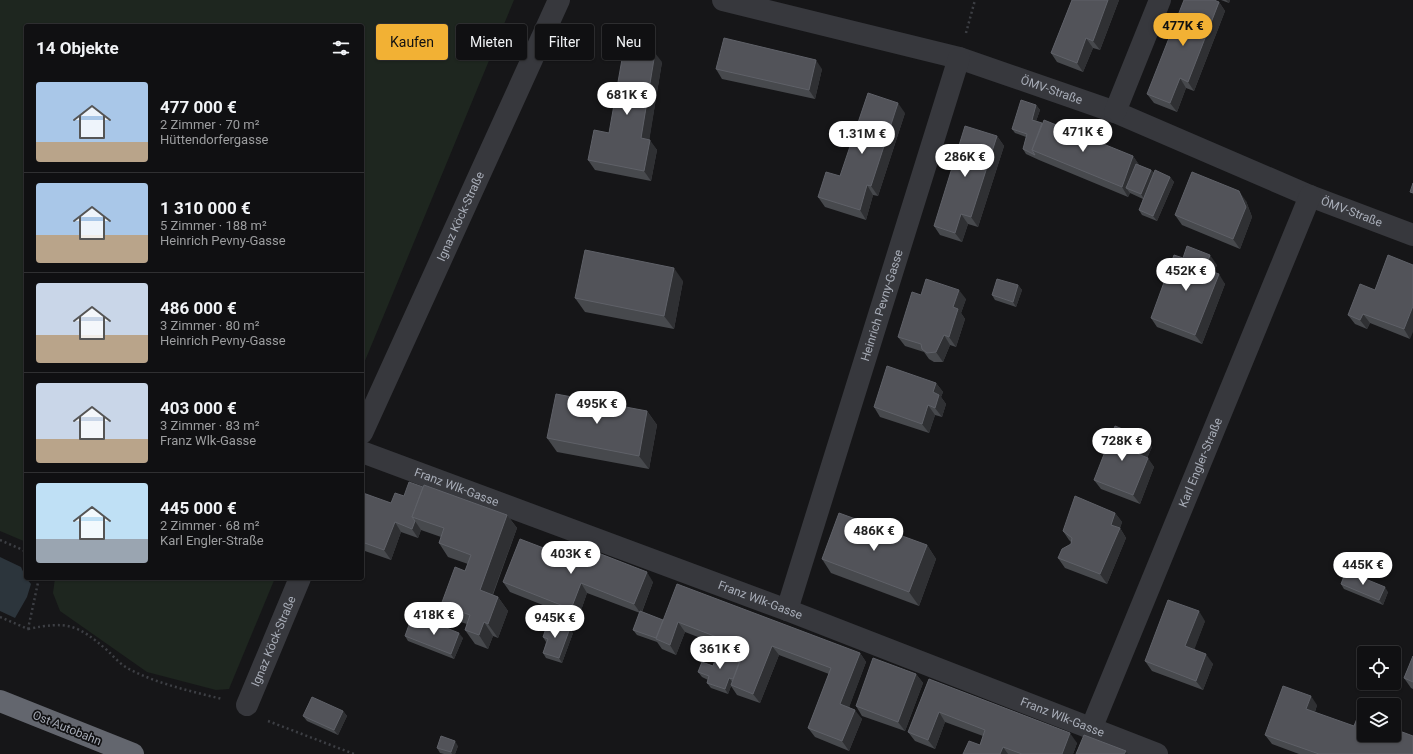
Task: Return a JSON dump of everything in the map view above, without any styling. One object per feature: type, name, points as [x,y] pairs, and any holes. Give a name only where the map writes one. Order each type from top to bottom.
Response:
[{"type":"highway","name":"Ost Autobahn","points":[[0,701],[133,754]]},
{"type":"street","name":"Ignaz Köck-Straße","points":[[364,429],[559,0]]},
{"type":"street","name":"ÖMV-Straße","points":[[723,0],[792,8],[960,58],[1115,112],[1310,196],[1413,235]]},
{"type":"street","points":[[1115,112],[1160,0]]},
{"type":"street","name":"Heinrich Pevny-Gasse","points":[[787,610],[960,58]]},
{"type":"street","name":"Karl Engler-Straße","points":[[1092,729],[1310,196]]},
{"type":"street","name":"Franz Wlk-Gasse","points":[[364,453],[787,610],[1157,754]]},
{"type":"street","name":"Ignaz Köck-Straße","points":[[247,705],[299,580]]},
{"type":"path","points":[[960,58],[975,0]]},
{"type":"path","points":[[0,540],[24,551]]},
{"type":"path","points":[[28,629],[39,580]]},
{"type":"path","points":[[0,617],[28,629],[54,624],[71,626],[94,639],[126,668],[151,680],[247,705],[257,716],[354,754]]},
{"type":"shaded area","points":[[0,0],[514,0],[504,24],[456,24],[456,60],[489,60],[364,363],[364,24],[24,24],[24,541],[0,531]]},
{"type":"shaded area","points":[[0,557],[21,567],[24,574],[24,580],[28,580],[31,584],[27,597],[15,618],[0,611]]},
{"type":"shaded area","points":[[55,580],[274,580],[229,689],[216,690],[147,672],[60,611],[53,593]]},
{"type":"building","points":[[1072,0],[1108,0],[1093,41],[1086,38],[1077,63],[1051,53]]},
{"type":"building","points":[[1184,0],[1214,0],[1219,2],[1188,82],[1180,78],[1170,103],[1147,94]]},
{"type":"building","points":[[724,38],[816,60],[809,90],[716,69]]},
{"type":"building","points":[[622,60],[654,60],[641,138],[650,140],[644,171],[588,160],[594,130],[609,133]]},
{"type":"building","points":[[868,93],[898,103],[871,186],[867,185],[860,210],[818,197],[826,172],[840,176]]},
{"type":"building","points":[[1021,100],[1036,105],[1032,120],[1042,123],[1032,150],[1035,155],[1023,149],[1027,134],[1012,129]]},
{"type":"building","points":[[1044,120],[1133,156],[1122,187],[1032,150]]},
{"type":"building","points":[[965,126],[997,136],[971,217],[961,214],[955,233],[934,226]]},
{"type":"building","points":[[1136,164],[1151,170],[1141,194],[1126,188]]},
{"type":"building","points":[[1155,170],[1170,177],[1153,216],[1139,210]]},
{"type":"building","points":[[1192,172],[1239,191],[1246,207],[1233,239],[1175,215]]},
{"type":"building","points":[[1413,183],[1413,193],[1410,192]]},
{"type":"building","points":[[1187,246],[1210,255],[1205,269],[1219,274],[1195,335],[1151,318],[1174,255],[1183,258]]},
{"type":"building","points":[[585,250],[674,268],[664,316],[575,298]]},
{"type":"building","points":[[1388,255],[1413,265],[1413,306],[1404,329],[1363,314],[1360,320],[1348,315],[1360,284],[1375,290]]},
{"type":"building","points":[[926,279],[959,290],[953,307],[958,309],[949,337],[944,335],[936,352],[927,353],[922,349],[921,344],[898,337],[912,292],[921,295]]},
{"type":"building","points":[[997,279],[1018,285],[1013,302],[992,295]]},
{"type":"building","points":[[887,366],[936,383],[933,392],[939,395],[935,408],[928,405],[922,424],[874,407]]},
{"type":"building","points":[[556,394],[647,411],[639,456],[547,438]]},
{"type":"building","points":[[1115,426],[1145,438],[1138,454],[1148,458],[1133,495],[1094,480]]},
{"type":"building","points":[[409,482],[423,487],[412,517],[415,521],[412,529],[395,522],[384,550],[364,543],[364,493],[391,503],[395,493],[404,496]]},
{"type":"building","points":[[424,485],[507,515],[480,590],[498,597],[488,624],[484,622],[479,635],[465,630],[470,615],[441,605],[455,567],[465,571],[471,555],[439,543],[444,528],[412,517]]},
{"type":"building","points":[[1075,496],[1115,513],[1111,525],[1120,528],[1100,574],[1058,558],[1062,549],[1071,544],[1072,538],[1063,531]]},
{"type":"building","points":[[839,513],[927,545],[909,592],[822,559]]},
{"type":"building","points":[[520,539],[588,565],[593,551],[647,572],[634,604],[581,583],[571,609],[503,582]]},
{"type":"building","points":[[1346,571],[1385,587],[1379,600],[1341,584]]},
{"type":"building","points":[[677,584],[860,653],[840,704],[855,710],[842,741],[808,728],[831,668],[772,646],[753,694],[731,685],[745,648],[678,622],[670,645],[656,639]]},
{"type":"building","points":[[1168,600],[1199,611],[1185,646],[1206,654],[1196,681],[1145,661]]},
{"type":"building","points":[[640,611],[663,620],[656,638],[633,630]]},
{"type":"building","points":[[549,620],[570,628],[559,658],[543,653],[548,639],[543,637]]},
{"type":"building","points":[[429,621],[459,633],[451,654],[405,636],[410,622],[427,628]]},
{"type":"building","points":[[718,652],[740,660],[733,679],[729,678],[725,689],[707,683],[709,676],[698,672],[702,662],[713,666]]},
{"type":"building","points":[[1413,656],[1413,682],[1404,678]]},
{"type":"building","points":[[873,658],[916,674],[898,722],[856,706]]},
{"type":"building","points":[[929,679],[1070,733],[1062,754],[1022,754],[1003,747],[1000,754],[963,754],[969,741],[980,745],[985,730],[939,712],[928,740],[908,732]]},
{"type":"building","points":[[1283,686],[1311,696],[1306,709],[1354,726],[1357,718],[1357,742],[1401,742],[1401,732],[1413,736],[1413,754],[1319,754],[1265,735]]},
{"type":"building","points":[[312,697],[343,711],[334,730],[303,716]]},
{"type":"building","points":[[1084,735],[1126,751],[1124,754],[1076,754]]},
{"type":"building","points":[[441,736],[455,741],[451,752],[437,748]]}]
